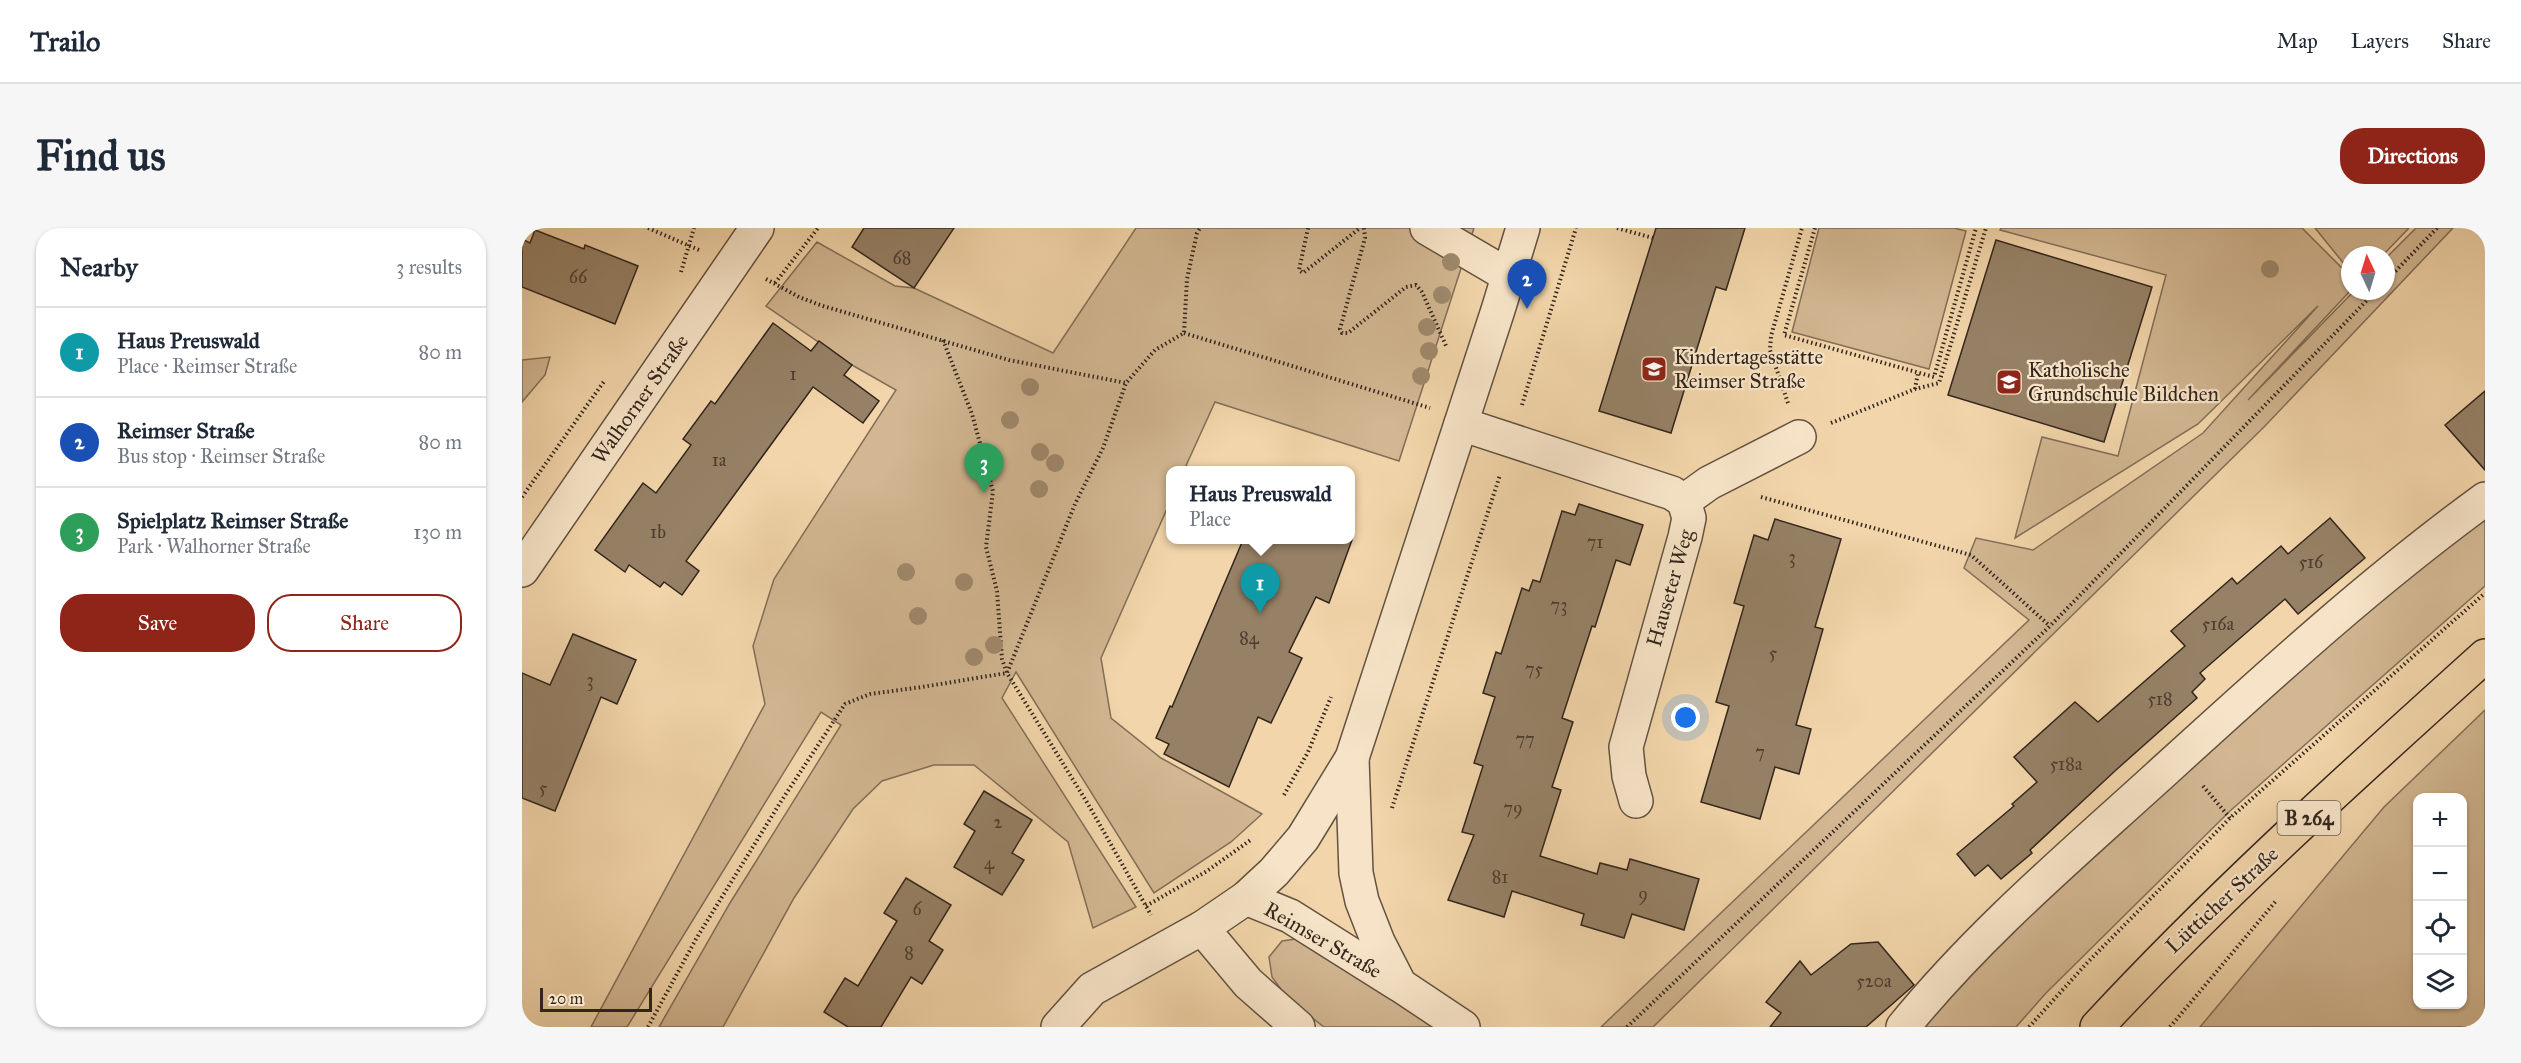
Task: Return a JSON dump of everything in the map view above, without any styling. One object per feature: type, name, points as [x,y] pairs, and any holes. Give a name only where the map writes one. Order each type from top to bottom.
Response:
[{"type":"main road","name":"Lütticher Straße","points":[[2097,1027],[2157,962],[2354,775],[2485,656]]},
{"type":"street","name":"Walhorner Straße","points":[[522,570],[757,228]]},
{"type":"street","points":[[1427,228],[1509,276]]},
{"type":"street","name":"Reimser Straße","points":[[1058,1027],[1092,989],[1202,928],[1246,898],[1274,872],[1303,838],[1352,758],[1523,228]]},
{"type":"street","name":"Hauseter Weg","points":[[1461,424],[1672,493],[1696,492],[1626,747],[1629,776],[1636,801]]},
{"type":"street","points":[[1696,492],[1799,437]]},
{"type":"street","points":[[1903,1027],[1925,1000],[2001,920],[2253,688],[2370,586],[2485,499]]},
{"type":"street","name":"Reimser Straße","points":[[1352,758],[1356,873],[1362,901],[1378,942],[1400,985]]},
{"type":"street","name":"Reimser Straße","points":[[1246,898],[1290,916],[1464,1027]]},
{"type":"street","points":[[1202,928],[1248,983],[1298,1027]]},
{"type":"path","points":[[648,228],[734,264]]},
{"type":"path","points":[[689,245],[694,228]]},
{"type":"path","points":[[818,228],[775,283],[799,297],[1009,360],[1126,383]]},
{"type":"path","points":[[1184,333],[1187,279],[1200,228]]},
{"type":"path","points":[[1308,228],[1299,270],[1303,273],[1362,228],[1365,238],[1340,329],[1342,333],[1348,333],[1406,287],[1416,285],[1422,292],[1448,349]]},
{"type":"path","points":[[1390,812],[1576,228]]},
{"type":"path","points":[[1617,228],[1653,238]]},
{"type":"path","points":[[1802,228],[1771,336],[1770,350],[1799,437],[1914,389],[1939,383],[1986,228]]},
{"type":"path","points":[[1815,228],[1784,335],[1934,377],[1976,228]]},
{"type":"path","points":[[2395,272],[2437,228]]},
{"type":"path","points":[[1627,1027],[2050,626],[2367,300]]},
{"type":"path","points":[[1006,673],[1075,504],[1103,448],[1126,383],[1155,350],[1184,333],[1429,407],[1426,418]]},
{"type":"path","points":[[943,340],[972,414],[993,490],[986,547],[997,591],[1002,659],[1006,673],[1088,804],[1146,906],[1207,871],[1254,838]]},
{"type":"path","points":[[1914,389],[1918,373]]},
{"type":"path","points":[[1696,492],[1971,555],[2050,626]]},
{"type":"path","points":[[2029,1027],[2086,964],[2230,818],[2485,593]]},
{"type":"path","points":[[648,1027],[696,939],[780,803],[845,704],[870,694],[1006,673]]},
{"type":"path","points":[[1280,801],[1308,752],[1334,690]]},
{"type":"path","points":[[2179,758],[2230,818]]},
{"type":"path","points":[[2170,1027],[2279,898]]},
{"type":"path","points":[[2475,1027],[2485,1017]]},
{"type":"shaded area","points":[[1136,228],[1474,228],[1399,461],[1215,402],[1186,466],[1166,466],[1166,511],[1101,658],[1111,718],[1161,758],[1262,814],[1231,842],[1154,893],[1016,672],[1002,698],[1136,907],[1093,928],[1068,842],[974,765],[934,765],[882,781],[853,809],[794,898],[723,1027],[659,1027],[730,903],[841,725],[821,712],[627,1027],[591,1027],[765,704],[753,646],[774,579],[896,390],[852,365],[766,306],[817,242],[895,286],[914,288],[1053,353]]},
{"type":"shaded area","points":[[1819,228],[1954,228],[1966,231],[1929,369],[1792,332]]},
{"type":"shaded area","points":[[2001,228],[2302,228],[2341,267],[2342,300],[2248,400],[2345,300],[2385,300],[2264,427],[1653,1027],[1601,1027],[2029,620],[1964,568],[1976,538],[2033,550],[2203,433],[2318,306],[2198,424],[2015,538],[2042,437],[2118,456],[2166,275],[2000,230]]},
{"type":"shaded area","points":[[2315,228],[2409,228],[2392,246],[2341,246],[2341,260]]},
{"type":"shaded area","points":[[2416,228],[2453,228],[2395,289],[2395,249]]},
{"type":"shaded area","points":[[550,357],[545,375],[522,402],[522,360]]},
{"type":"shaded area","points":[[2485,506],[2485,586],[2230,811],[2046,993],[2016,1027],[1917,1027],[2008,926]]},
{"type":"shaded area","points":[[2485,710],[2485,1027],[2200,1027],[2384,807]]},
{"type":"shaded area","points":[[1302,938],[1433,1027],[1324,1027],[1288,999],[1272,977],[1269,957],[1282,941]]},
{"type":"building","points":[[864,228],[954,228],[914,288],[852,247]]},
{"type":"building","points":[[1656,228],[1745,228],[1726,290],[1716,287],[1671,433],[1599,411]]},
{"type":"building","points":[[535,230],[584,249],[585,245],[638,266],[615,324],[522,287],[522,239],[530,243]]},
{"type":"building","points":[[1996,240],[2152,287],[2104,442],[1948,395]]},
{"type":"building","points":[[773,323],[811,351],[819,341],[852,365],[844,375],[879,401],[863,423],[813,387],[686,561],[699,571],[682,595],[664,582],[660,587],[629,565],[625,572],[595,550],[643,483],[656,493],[691,445],[683,439],[711,401],[715,404]]},
{"type":"building","points":[[2485,391],[2485,470],[2445,425]]},
{"type":"building","points":[[1579,504],[1643,525],[1630,565],[1616,560],[1562,718],[1573,722],[1552,787],[1561,790],[1540,856],[1597,874],[1600,863],[1627,870],[1630,859],[1699,879],[1684,930],[1632,914],[1624,938],[1581,925],[1584,914],[1512,891],[1504,917],[1448,900],[1474,835],[1462,832],[1483,766],[1474,763],[1495,697],[1483,693],[1496,652],[1501,654],[1522,588],[1529,591],[1533,580],[1540,582],[1562,511],[1575,515]]},
{"type":"building","points":[[2330,518],[2365,558],[2298,614],[2285,599],[2200,673],[2205,679],[2192,692],[2197,698],[2030,850],[2032,853],[2001,879],[1988,865],[1975,876],[1957,854],[2014,806],[2012,804],[2037,782],[2014,757],[2075,702],[2098,722],[2185,646],[2171,631],[2232,578],[2237,584],[2281,546],[2288,554]]},
{"type":"building","points":[[1775,519],[1841,539],[1815,627],[1823,629],[1796,725],[1811,729],[1799,774],[1775,767],[1760,819],[1701,802],[1729,706],[1716,702],[1744,606],[1734,603],[1754,535],[1768,540]]},
{"type":"building","points":[[1241,544],[1351,544],[1329,603],[1316,597],[1289,652],[1302,658],[1271,723],[1258,717],[1229,787],[1164,754],[1169,744],[1156,738],[1170,706],[1172,707]]},
{"type":"building","points":[[573,634],[636,660],[617,704],[601,697],[555,811],[522,798],[522,673],[550,685]]},
{"type":"building","points":[[984,791],[1032,820],[1012,853],[1024,860],[1002,895],[954,867],[975,831],[964,824]]},
{"type":"building","points":[[906,878],[951,905],[929,941],[943,950],[922,984],[911,977],[881,1027],[848,1027],[824,1012],[845,978],[858,986],[897,921],[884,913]]},
{"type":"building","points":[[1878,942],[1914,985],[1866,1027],[1770,1027],[1781,1013],[1766,1002],[1800,961],[1811,975],[1851,944]]},
{"type":"place","name":"Reimser Straße","points":[[1527,309]]},
{"type":"place","name":"Kindertagesstätte Reimser Straße","points":[[1654,369]]},
{"type":"place","name":"Katholische Grundschule Bildchen","points":[[2009,382]]},
{"type":"place","name":"Spielplatz Reimser Straße","points":[[984,493]]},
{"type":"place","name":"Haus Preuswald","points":[[1260,613]]}]
